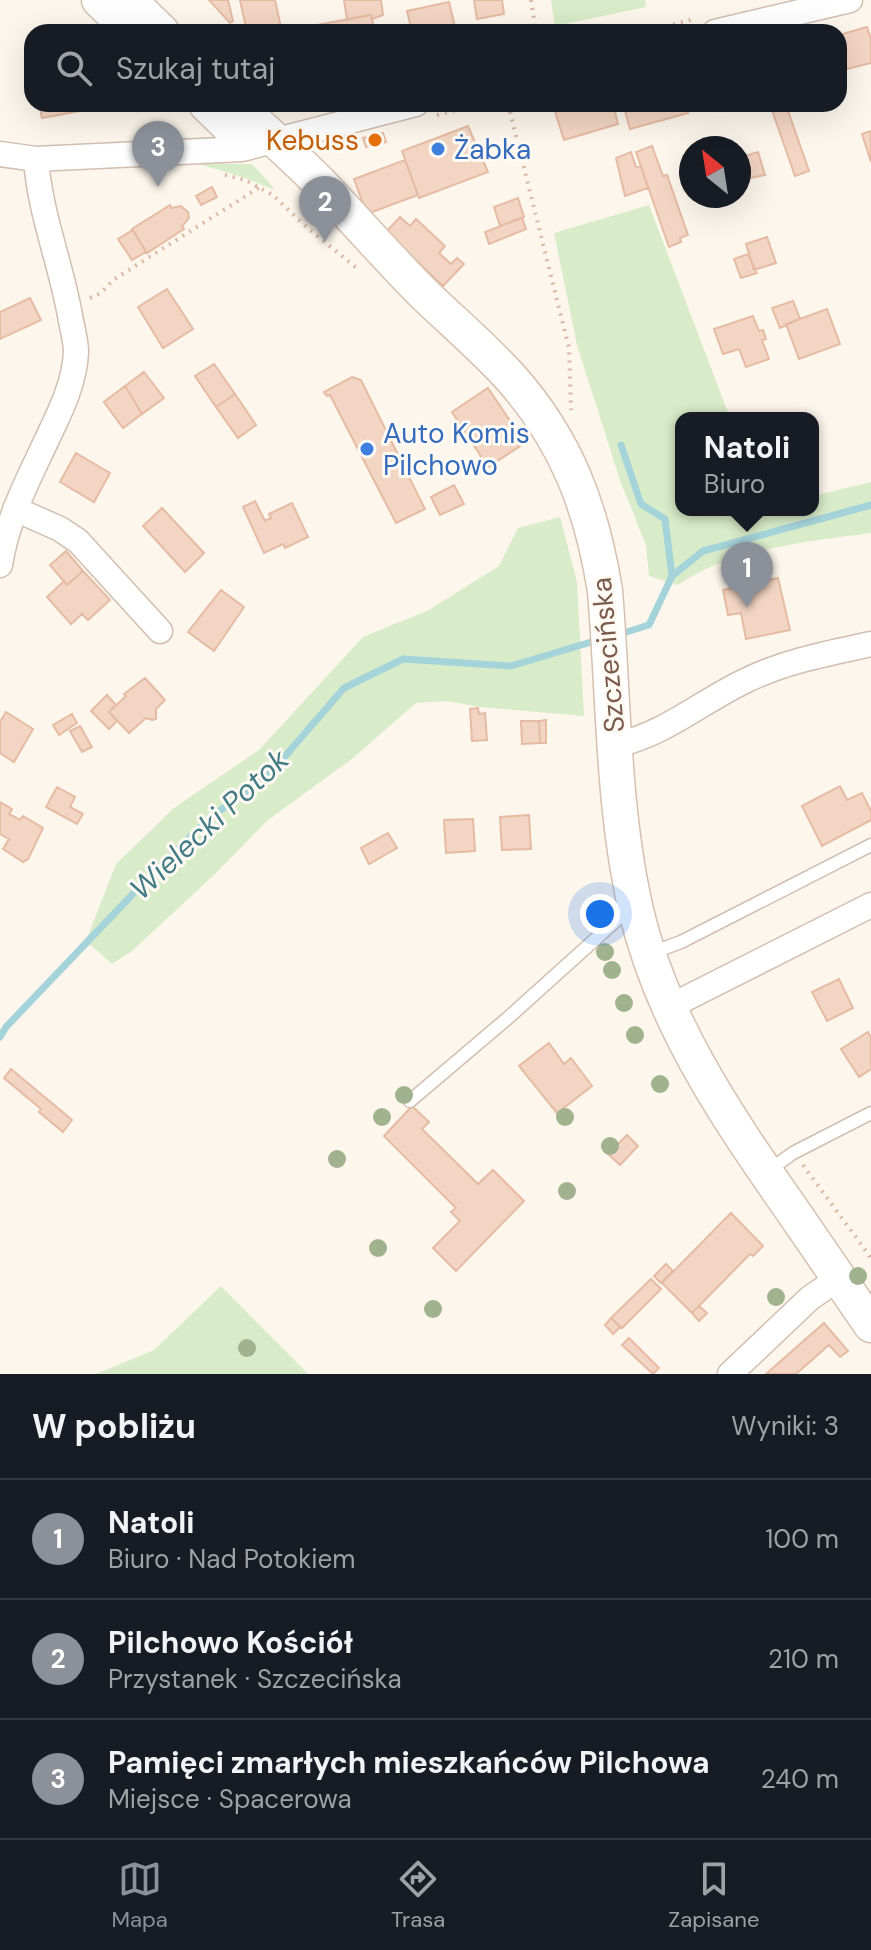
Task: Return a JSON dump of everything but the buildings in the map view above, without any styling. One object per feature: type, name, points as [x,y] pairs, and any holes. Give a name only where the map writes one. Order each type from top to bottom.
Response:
[{"type":"main road","points":[[99,0],[124,24]]},
{"type":"main road","points":[[129,0],[154,24]]},
{"type":"main road","name":"Szczecińska","points":[[217,112],[263,144]]},
{"type":"main road","name":"Szczecińska","points":[[241,112],[263,144],[323,214],[423,293],[495,360],[548,426],[565,456],[586,503],[595,533],[605,591],[626,859],[648,954],[697,1064],[765,1172],[871,1325]]},
{"type":"street","points":[[749,24],[850,0]]},
{"type":"street","points":[[0,154],[36,159],[190,153],[263,144],[416,112]]},
{"type":"street","points":[[0,565],[15,509],[63,405],[73,373],[76,349],[69,306],[38,187],[36,159]]},
{"type":"street","points":[[15,509],[60,529],[78,541],[160,631]]},
{"type":"street","points":[[616,745],[656,733],[764,672],[871,644]]},
{"type":"street","points":[[669,1007],[871,905]]},
{"type":"street","points":[[730,1374],[810,1298],[839,1278]]},
{"type":"lane","points":[[648,954],[681,942],[871,845]]},
{"type":"lane","points":[[410,1101],[620,917],[636,910]]},
{"type":"lane","points":[[765,1172],[793,1153],[871,1113]]},
{"type":"path","points":[[531,0],[535,24]]},
{"type":"path","points":[[510,112],[569,348],[572,416]]},
{"type":"path","points":[[219,174],[260,187],[273,195],[363,272]]},
{"type":"path","points":[[69,306],[101,293],[113,280],[260,187]]},
{"type":"path","points":[[810,1176],[871,1258]]},
{"type":"green space","points":[[551,0],[645,0],[646,7],[555,24]]},
{"type":"green space","points":[[199,164],[252,164],[274,188],[272,189]]},
{"type":"green space","points":[[649,205],[728,412],[675,412],[675,516],[819,516],[819,495],[871,482],[871,533],[771,548],[721,563],[678,585],[649,576],[646,545],[620,480],[577,345],[554,233]]},
{"type":"green space","points":[[560,517],[577,582],[584,716],[447,701],[416,703],[353,758],[268,820],[132,951],[112,964],[86,941],[116,864],[174,808],[259,750],[363,637],[429,610],[499,566],[518,528]]},
{"type":"green space","points":[[221,1286],[308,1374],[96,1374],[154,1350]]},
{"type":"waterway","points":[[621,445],[641,504],[665,519],[672,576]]},
{"type":"waterway","name":"Wielecki Potok","points":[[617,635],[649,625],[672,576],[703,551],[871,505]]},
{"type":"waterway","name":"Wielecki Potok","points":[[0,1037],[6,1027],[152,874],[211,817],[268,776],[344,688],[403,659],[511,666],[598,640]]},
{"type":"place","name":"Kebuss","points":[[375,140]]},
{"type":"place","name":"Żabka","points":[[438,149]]},
{"type":"place","name":"Pamięci zmarłych mieszkańców Pilchowa","points":[[158,187]]},
{"type":"place","name":"Pilchowo Kościół","points":[[325,242]]},
{"type":"place","name":"Auto Komis Pilchowo","points":[[367,449]]},
{"type":"place","name":"Natoli","points":[[747,608]]}]
